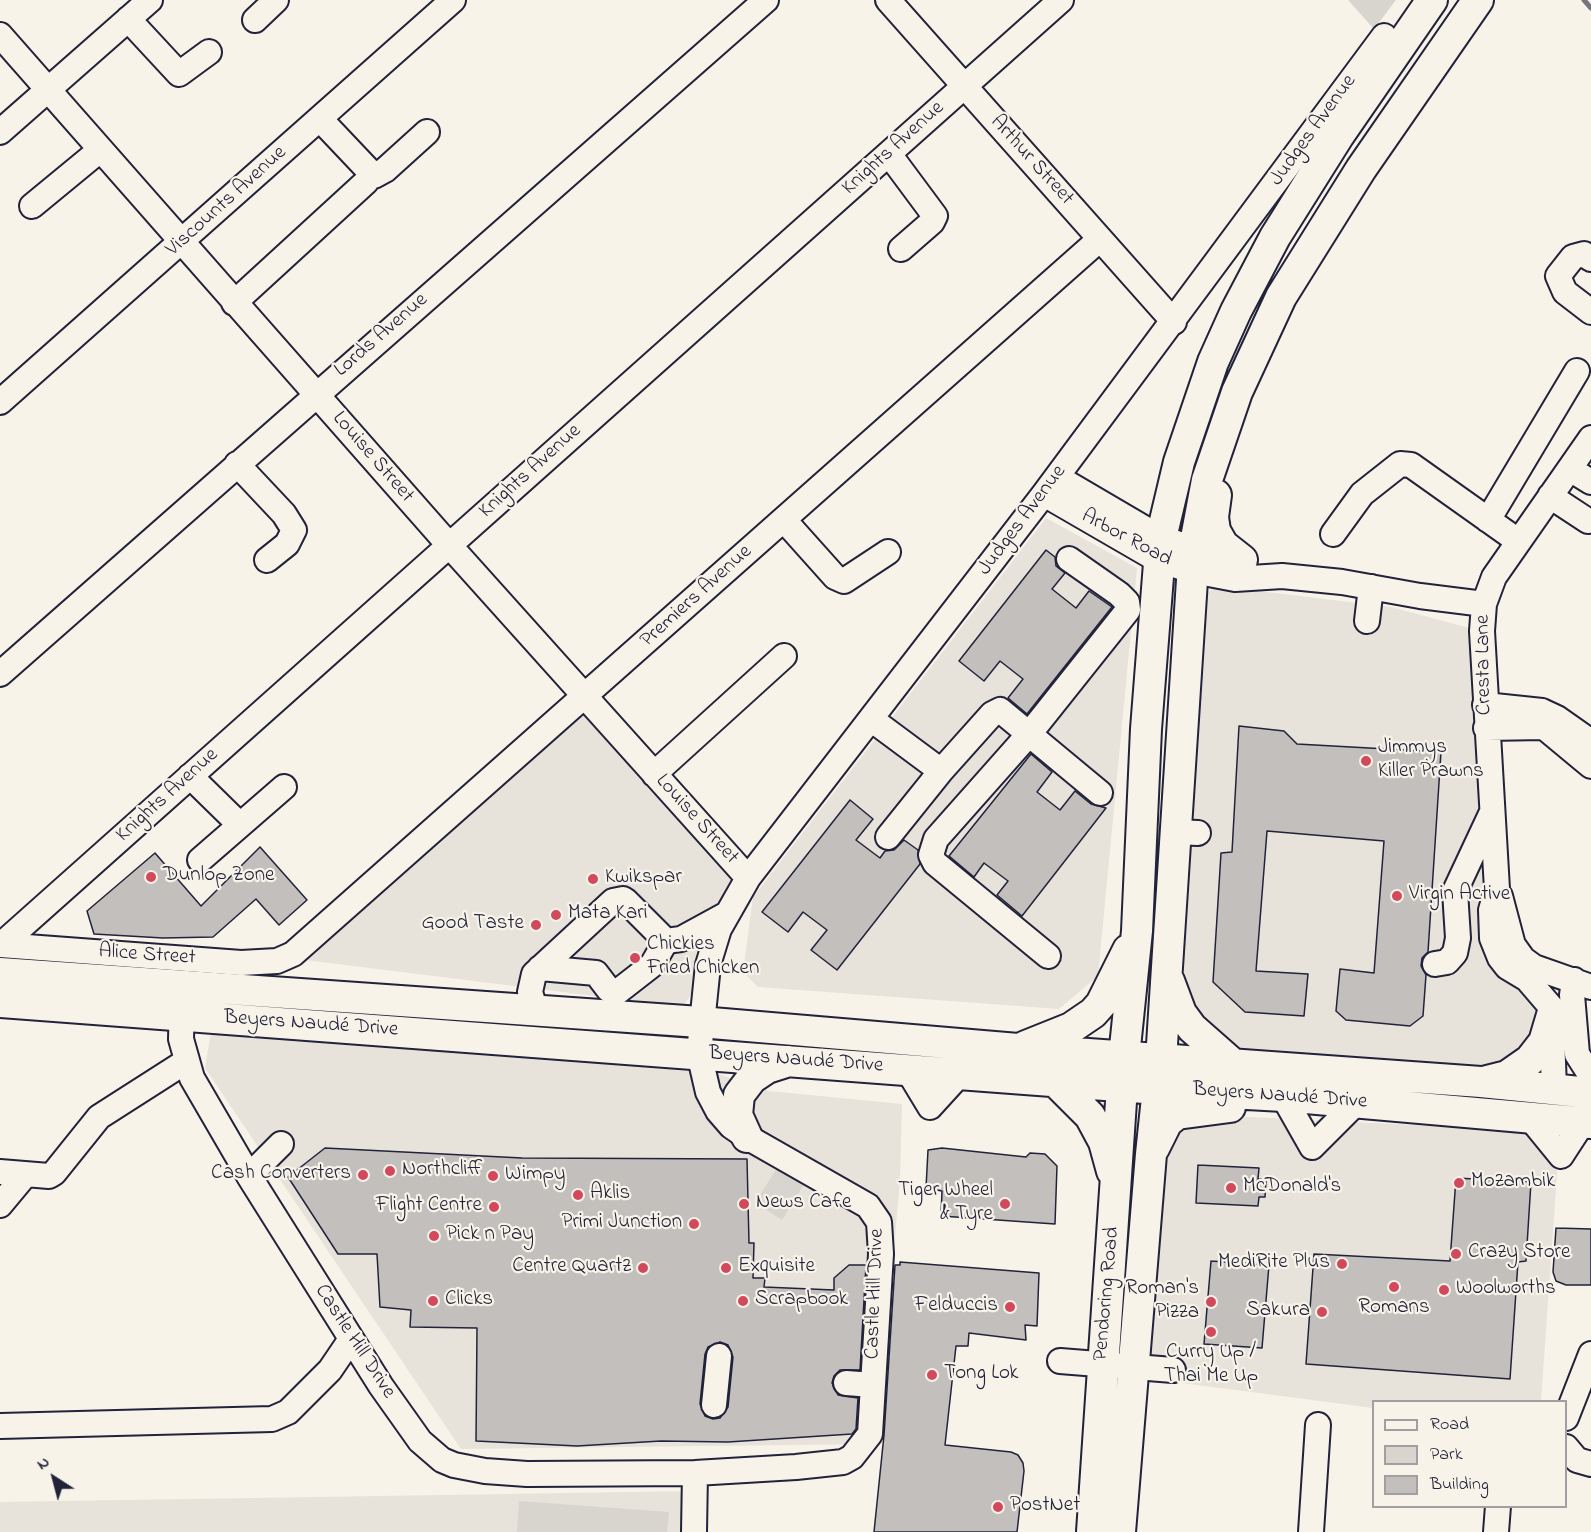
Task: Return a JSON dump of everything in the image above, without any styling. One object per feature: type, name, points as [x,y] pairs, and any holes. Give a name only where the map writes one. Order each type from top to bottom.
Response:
[{"type":"main road","name":"Judges Avenue","points":[[1124,1071],[1137,931],[1146,729],[1159,549],[1179,462],[1213,362],[1236,310],[1275,237],[1376,79],[1432,0]]},
{"type":"main road","points":[[1160,1074],[1166,970],[1186,833],[1193,560],[1198,521],[1217,444],[1258,345],[1311,245],[1478,0]]},
{"type":"main road","points":[[1217,444],[1218,475],[1213,517],[1215,531],[1223,545],[1242,560]]},
{"type":"main road","points":[[1018,1049],[1071,1028],[1093,1013],[1101,1004],[1137,931]]},
{"type":"main road","points":[[1166,970],[1173,994],[1188,1022],[1204,1041],[1234,1065]]},
{"type":"main road","name":"Beyers Naudé Drive","points":[[0,973],[181,1001],[699,1053],[1054,1080],[1124,1071]]},
{"type":"main road","points":[[1481,1082],[1507,1076],[1530,1060],[1576,995]]},
{"type":"main road","name":"Beyers Naudé Drive","points":[[0,1002],[181,1001],[536,1012],[700,1022],[1018,1049],[1124,1071],[1160,1074],[1278,1096],[1530,1118],[1588,1117]]},
{"type":"main road","points":[[747,1137],[737,1114],[740,1095],[752,1078],[767,1068],[791,1060]]},
{"type":"main road","name":"Beyers Naudé Drive","points":[[1160,1074],[1234,1065],[1481,1082],[1591,1093]]},
{"type":"main road","name":"Pendoring Road","points":[[1092,1532],[1124,1071]]},
{"type":"main road","name":"Pendoring Road","points":[[1120,1532],[1151,1154],[1160,1074]]},
{"type":"main road","points":[[1054,1080],[1076,1099],[1094,1123],[1110,1158],[1116,1192]]},
{"type":"main road","points":[[1554,1089],[1566,1104],[1588,1117]]},
{"type":"main road","points":[[1151,1154],[1167,1122],[1177,1114],[1240,1106],[1278,1096]]},
{"type":"street","points":[[0,132],[150,0]]},
{"type":"street","points":[[255,20],[276,0]]},
{"type":"street","name":"Viscounts Avenue","points":[[0,402],[453,0]]},
{"type":"street","name":"Lords Avenue","points":[[0,674],[315,394],[766,0]]},
{"type":"street","name":"Arthur Street","points":[[888,0],[1174,322]]},
{"type":"street","name":"Knights Avenue","points":[[0,945],[1061,0]]},
{"type":"street","points":[[128,19],[179,74],[209,52]]},
{"type":"street","name":"Louise Street","points":[[0,35],[234,303],[748,878]]},
{"type":"street","name":"Judges Avenue","points":[[700,1022],[708,965],[725,915],[748,878],[1174,322],[1384,36]]},
{"type":"street","points":[[320,119],[374,176],[385,170],[427,132]]},
{"type":"street","points":[[33,206],[100,150]]},
{"type":"street","points":[[889,154],[935,216],[901,249]]},
{"type":"street","points":[[234,303],[366,182]]},
{"type":"street","name":"Premiers Avenue","points":[[293,954],[1100,239]]},
{"type":"street","points":[[1591,259],[1584,254],[1573,257],[1558,276],[1564,292],[1591,312]]},
{"type":"street","points":[[1488,520],[1577,371]]},
{"type":"street","name":"Cresta Lane","points":[[1576,995],[1546,999],[1527,979],[1507,967],[1495,948],[1491,910],[1496,881],[1485,717],[1482,631],[1484,604],[1494,577],[1591,438]]},
{"type":"street","points":[[237,464],[284,514],[294,530],[287,544],[267,560]]},
{"type":"street","points":[[1333,534],[1362,494],[1400,464],[1411,465],[1518,541]]},
{"type":"street","points":[[1570,469],[1591,482]]},
{"type":"street","name":"Arbor Road","points":[[1050,485],[1159,549],[1193,560],[1236,579],[1282,576],[1484,604]]},
{"type":"street","points":[[1550,496],[1588,521]]},
{"type":"street","points":[[784,520],[835,577],[844,581],[888,552]]},
{"type":"street","points":[[1048,956],[935,863],[931,855],[936,839],[1030,733],[1128,610],[1127,602],[1119,594],[1068,559]]},
{"type":"street","name":"Arbor Road","points":[[1193,560],[1242,560],[1260,564],[1282,576]]},
{"type":"street","points":[[1366,621],[1371,587]]},
{"type":"street","points":[[654,774],[784,656]]},
{"type":"street","points":[[888,837],[942,771],[988,719],[1000,710],[1100,793]]},
{"type":"street","points":[[1485,717],[1542,711],[1557,718],[1590,743]]},
{"type":"street","points":[[1485,717],[1539,725],[1551,731],[1591,766]]},
{"type":"street","points":[[871,719],[942,771]]},
{"type":"street","points":[[190,776],[240,825]]},
{"type":"street","points":[[200,860],[284,787]]},
{"type":"street","points":[[1435,964],[1447,962],[1455,953],[1458,938],[1455,891],[1493,810]]},
{"type":"street","points":[[1455,891],[1477,878],[1496,881]]},
{"type":"street","name":"Cresta Lane","points":[[1496,881],[1517,952],[1576,995]]},
{"type":"street","points":[[536,1012],[530,988],[534,974],[608,904],[618,899],[626,901],[708,965]]},
{"type":"street","points":[[540,968],[596,973],[609,990],[620,991],[652,965],[674,940],[725,915]]},
{"type":"street","name":"Alice Street","points":[[0,945],[248,963],[277,961],[293,954]]},
{"type":"street","name":"Cresta Lane","points":[[1576,995],[1577,1054],[1591,1076]]},
{"type":"street","name":"Cresta Lane","points":[[1554,1089],[1576,995]]},
{"type":"street","name":"Castle Hill Drive","points":[[181,1001],[185,1062],[249,1176],[351,1339],[420,1441],[442,1460],[454,1466],[527,1474],[695,1473],[843,1462],[864,1445],[870,1434],[881,1254],[878,1218],[868,1206],[731,1126],[718,1111],[708,1092],[699,1053],[700,1022]]},
{"type":"street","points":[[1577,1054],[1582,1030],[1591,1020]]},
{"type":"street","points":[[0,1172],[25,1175],[54,1173],[99,1117],[185,1062]]},
{"type":"street","points":[[1278,1096],[1312,1147],[1356,1102]]},
{"type":"street","points":[[249,1176],[281,1144]]},
{"type":"street","points":[[0,1205],[25,1175]]},
{"type":"street","points":[[0,1426],[272,1419],[288,1412],[330,1370],[351,1339]]},
{"type":"street","points":[[1567,1415],[1591,1354]]},
{"type":"street","points":[[714,1405],[719,1356]]},
{"type":"street","points":[[1059,1361],[1173,1370]]},
{"type":"street","points":[[846,1383],[873,1385]]},
{"type":"street","points":[[1311,1532],[1318,1425]]},
{"type":"street","points":[[1567,1448],[1577,1460],[1591,1464]]},
{"type":"street","points":[[694,1532],[695,1473]]},
{"type":"street","points":[[1496,1532],[1498,1508]]},
{"type":"shaded area","points":[[1046,518],[1137,568],[1098,976],[1059,1009],[758,987],[743,972],[753,897]]},
{"type":"shaded area","points":[[1217,586],[1391,607],[1469,628],[1505,964],[1559,1005],[1561,1073],[1506,1072],[1226,1047],[1172,973],[1205,594]]},
{"type":"shaded area","points":[[588,708],[746,878],[699,981],[683,1007],[297,959]]},
{"type":"shaded area","points":[[211,1032],[701,1068],[769,1091],[902,1104],[900,1180],[883,1376],[873,1444],[461,1449],[205,1068]]},
{"type":"shaded area","points":[[1208,1115],[1560,1132],[1541,1400],[1372,1400],[1372,1408],[1144,1378],[1159,1157],[1175,1129]]},
{"type":"shaded area","points":[[695,1491],[692,1532],[0,1532],[0,1502]]},
{"type":"green space","points":[[1348,0],[1396,0],[1374,29]]},
{"type":"green space","points":[[777,1168],[804,1184],[782,1220],[755,1203]]},
{"type":"green space","points":[[519,1501],[669,1512],[667,1532],[517,1532]]},
{"type":"building","points":[[1046,550],[1055,557],[1056,566],[1065,573],[1052,589],[1076,608],[1089,591],[1112,607],[1027,714],[1008,698],[1023,679],[1000,661],[984,681],[959,661]]},
{"type":"building","points":[[1239,726],[1284,731],[1297,744],[1441,752],[1428,952],[1422,958],[1421,966],[1426,975],[1423,1016],[1410,1026],[1346,1020],[1336,1011],[1340,969],[1374,973],[1384,841],[1267,831],[1256,971],[1308,974],[1304,1016],[1245,1012],[1213,982],[1221,853],[1232,852]]},
{"type":"building","points":[[1031,754],[1052,772],[1037,792],[1060,810],[1075,791],[1091,804],[1106,808],[1022,916],[997,895],[1008,881],[984,863],[974,877],[949,856]]},
{"type":"building","points":[[850,800],[873,819],[856,840],[880,858],[885,851],[894,850],[904,840],[918,850],[920,864],[837,970],[811,950],[827,930],[803,912],[788,932],[762,912]]},
{"type":"building","points":[[260,847],[307,900],[279,925],[256,899],[213,937],[163,938],[94,934],[87,911],[155,853],[201,906]]},
{"type":"building","points":[[325,1148],[522,1158],[747,1159],[749,1243],[754,1243],[753,1278],[765,1278],[764,1287],[834,1290],[834,1278],[849,1265],[866,1265],[860,1370],[840,1370],[834,1376],[832,1383],[838,1395],[858,1398],[856,1429],[852,1434],[728,1442],[661,1441],[577,1446],[476,1441],[477,1328],[410,1327],[411,1310],[380,1307],[377,1254],[338,1254],[288,1177]],"holes":[[[720,1342],[728,1345],[733,1357],[728,1407],[720,1418],[713,1419],[705,1416],[700,1404],[705,1354],[708,1347]]]},
{"type":"building","points":[[942,1148],[1026,1157],[1030,1153],[1045,1154],[1057,1166],[1055,1224],[941,1216],[942,1191],[926,1188],[928,1150]]},
{"type":"building","name":"McDonald's","points":[[1198,1165],[1259,1168],[1258,1179],[1266,1180],[1265,1197],[1259,1197],[1258,1206],[1196,1203]]},
{"type":"building","points":[[1456,1178],[1531,1182],[1526,1261],[1518,1262],[1510,1379],[1306,1364],[1314,1254],[1450,1261]]},
{"type":"building","points":[[1556,1228],[1591,1229],[1591,1285],[1566,1285],[1556,1281],[1553,1272]]},
{"type":"building","points":[[1211,1261],[1269,1265],[1262,1348],[1204,1344]]},
{"type":"building","points":[[900,1262],[1039,1273],[1037,1326],[1025,1325],[1026,1340],[969,1333],[968,1346],[956,1346],[945,1445],[1011,1452],[1018,1455],[1023,1463],[1024,1471],[1017,1532],[874,1532],[884,1435],[895,1265],[900,1265]]},
{"type":"waterway","points":[[1584,0],[1591,8]]},
{"type":"place","name":"Jimmys Killer Prawns","points":[[1366,761]]},
{"type":"place","name":"Dunlop Zone","points":[[151,877]]},
{"type":"place","name":"Kwikspar","points":[[593,879]]},
{"type":"place","name":"Virgin Active","points":[[1397,896]]},
{"type":"place","name":"Mata Kari","points":[[556,915]]},
{"type":"place","name":"Good Taste","points":[[536,925]]},
{"type":"place","name":"Chickies Fried Chicken","points":[[635,958]]},
{"type":"place","name":"Northcliff","points":[[390,1171]]},
{"type":"place","name":"Cash Converters","points":[[363,1175]]},
{"type":"place","name":"Wimpy","points":[[493,1176]]},
{"type":"place","name":"Mozambik","points":[[1459,1183]]},
{"type":"place","name":"McDonald's","points":[[1231,1188]]},
{"type":"place","name":"Aklis","points":[[578,1195]]},
{"type":"place","name":"News Cafe","points":[[744,1204]]},
{"type":"place","name":"Tiger Wheel & Tyre","points":[[1005,1204]]},
{"type":"place","name":"Flight Centre","points":[[494,1207]]},
{"type":"place","name":"Primi Junction","points":[[694,1224]]},
{"type":"place","name":"Pick n Pay","points":[[434,1236]]},
{"type":"place","name":"Crazy Store","points":[[1456,1254]]},
{"type":"place","name":"MediRite Plus","points":[[1342,1264]]},
{"type":"place","name":"Centre Quartz","points":[[643,1268]]},
{"type":"place","name":"Exquisite","points":[[726,1268]]},
{"type":"place","name":"Romans","points":[[1394,1287]]},
{"type":"place","name":"Woolworths","points":[[1444,1290]]},
{"type":"place","name":"Clicks","points":[[433,1301]]},
{"type":"place","name":"Scrapbook","points":[[743,1301]]},
{"type":"place","name":"Roman's Pizza","points":[[1211,1302]]},
{"type":"place","name":"Felduccis","points":[[1010,1307]]},
{"type":"place","name":"Sakura","points":[[1322,1312]]},
{"type":"place","name":"Curry Up / Thai Me Up","points":[[1211,1332]]},
{"type":"place","name":"Tong Lok","points":[[932,1375]]},
{"type":"place","name":"PostNet","points":[[998,1507]]}]
